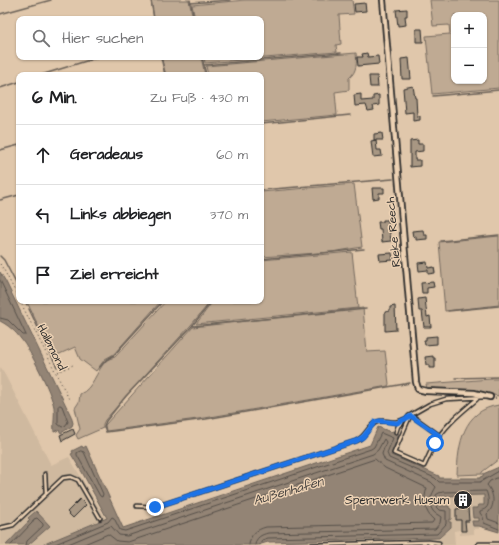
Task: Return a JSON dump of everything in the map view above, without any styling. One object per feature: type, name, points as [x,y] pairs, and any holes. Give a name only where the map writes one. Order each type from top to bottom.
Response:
[{"type":"street","name":"Rieke Reech","points":[[383,0],[416,382],[418,389],[426,391],[455,391],[490,397]]},
{"type":"lane","points":[[137,506],[155,507],[356,441],[363,437],[375,422],[383,421],[394,423],[405,419],[419,409],[446,399],[490,397]]},
{"type":"lane","points":[[410,416],[394,453],[424,466],[440,436],[456,416],[476,398]]},
{"type":"lane","points":[[410,416],[440,436]]},
{"type":"lane","points":[[396,432],[398,426],[405,419]]},
{"type":"lane","points":[[45,474],[46,495]]},
{"type":"lane","points":[[0,528],[13,525],[63,478],[71,477],[78,480],[100,518]]},
{"type":"lane","points":[[428,542],[432,545]]},
{"type":"lane","points":[[312,545],[439,543]]},
{"type":"lane","points":[[478,545],[499,544]]},
{"type":"path","points":[[0,264],[16,293]]},
{"type":"path","name":"Halbmond","points":[[22,304],[70,401]]},
{"type":"path","points":[[56,372],[73,365]]},
{"type":"shaded area","points":[[151,0],[189,0],[192,16],[154,16]]},
{"type":"shaded area","points":[[245,0],[352,0],[354,14],[339,15],[341,44],[336,45],[337,52],[264,58],[264,16],[194,16],[192,5]]},
{"type":"shaded area","points":[[430,0],[499,0],[499,88],[432,94],[426,36],[450,34],[449,25],[433,26]]},
{"type":"shaded area","points":[[356,53],[356,67],[354,73],[349,78],[349,90],[335,92],[337,115],[264,122],[264,72],[207,72],[206,66]]},
{"type":"shaded area","points":[[162,60],[202,60],[204,72],[165,72]]},
{"type":"shaded area","points":[[204,60],[241,60],[205,63]]},
{"type":"shaded area","points":[[354,184],[362,247],[332,252],[264,257],[264,192]]},
{"type":"shaded area","points":[[499,236],[499,305],[445,311],[439,242]]},
{"type":"shaded area","points":[[352,252],[358,308],[196,324],[211,304],[264,304],[264,260]]},
{"type":"shaded area","points":[[28,304],[158,304],[114,354],[105,359],[96,371],[80,359],[75,347],[53,357]]},
{"type":"shaded area","points":[[163,304],[208,304],[105,420],[103,428],[78,439],[76,435],[80,429],[75,408],[79,402],[80,394],[88,388],[106,361],[115,357]]},
{"type":"shaded area","points":[[363,308],[367,352],[385,351],[388,386],[205,418],[106,431],[105,425],[193,327]]},
{"type":"shaded area","points":[[0,367],[51,465],[69,457],[106,519],[42,545],[28,545],[50,526],[29,519],[30,520],[6,545],[0,545]]},
{"type":"shaded area","points":[[499,379],[499,396],[477,392],[427,388],[426,384]]},
{"type":"shaded area","points":[[499,405],[499,459],[482,472],[482,474],[457,475],[461,441],[470,421],[477,414],[487,408]]},
{"type":"shaded area","points":[[484,495],[484,505],[478,505],[478,508],[472,508],[473,518],[479,518],[479,521],[472,521],[472,526],[479,526],[479,529],[474,529],[474,534],[460,535],[460,530],[454,531],[455,545],[341,545],[439,540],[451,527],[451,509],[449,506],[442,506],[441,497]]},
{"type":"water","points":[[0,272],[71,416],[73,423],[72,426],[61,433],[59,430],[54,432],[54,407],[45,382],[35,362],[19,336],[0,321]]},
{"type":"water","name":"Außenhafen","points":[[378,427],[399,434],[391,455],[439,476],[439,478],[480,478],[483,474],[499,467],[499,532],[479,526],[473,526],[472,521],[479,521],[479,518],[473,518],[472,508],[478,508],[478,505],[484,505],[484,495],[440,496],[440,506],[449,506],[451,509],[451,519],[449,522],[451,522],[451,527],[439,538],[268,542],[258,545],[42,545],[107,518],[71,454],[73,453],[72,451],[82,446],[83,448],[86,446],[123,528],[370,445]]},
{"type":"water","points":[[36,511],[50,526],[28,545],[6,545],[30,520],[28,518]]},
{"type":"building","points":[[365,3],[366,11],[355,12],[354,4]]},
{"type":"building","points":[[407,9],[407,16],[405,16],[406,25],[398,26],[396,10]]},
{"type":"building","points":[[416,29],[422,29],[423,42],[416,42]]},
{"type":"building","points":[[367,53],[368,57],[378,56],[379,64],[358,66],[357,57],[363,57],[362,54]]},
{"type":"building","points":[[409,58],[411,79],[402,79],[401,59]]},
{"type":"building","points":[[369,76],[377,76],[378,87],[370,87]]},
{"type":"building","points":[[413,86],[416,98],[417,116],[420,116],[420,120],[413,121],[413,112],[405,113],[403,88]]},
{"type":"building","points":[[361,94],[361,101],[373,100],[373,96],[379,95],[379,105],[373,106],[374,110],[368,111],[366,105],[355,106],[354,95]]},
{"type":"building","points":[[382,133],[383,140],[374,140],[374,134]]},
{"type":"building","points":[[376,140],[377,150],[381,150],[382,156],[373,157],[371,141]]},
{"type":"building","points":[[418,140],[418,144],[423,144],[423,151],[415,152],[415,160],[420,160],[420,166],[410,167],[410,141]]},
{"type":"building","points":[[372,188],[384,188],[384,193],[379,193],[379,198],[373,199]]},
{"type":"building","points":[[383,220],[388,220],[391,241],[382,242],[381,229],[379,229],[378,222],[383,222]]},
{"type":"building","points":[[423,230],[424,235],[427,235],[427,239],[416,240],[416,236],[413,237],[412,231]]},
{"type":"building","points":[[392,253],[393,260],[380,261],[379,254]]},
{"type":"building","points":[[427,262],[428,268],[434,267],[435,273],[428,274],[428,270],[419,271],[418,263]]},
{"type":"building","points":[[433,282],[434,287],[427,288],[427,293],[422,293],[421,283]]},
{"type":"building","points":[[425,298],[427,317],[430,316],[431,327],[424,327],[422,311],[419,311],[418,299]]},
{"type":"building","points":[[395,306],[396,330],[385,331],[385,312],[390,311],[390,307]]},
{"type":"building","points":[[437,336],[437,344],[425,345],[424,340],[426,340],[426,337]]},
{"type":"building","points":[[433,356],[433,358],[435,358],[435,368],[429,368],[429,365],[426,365],[425,357]]},
{"type":"building","points":[[73,429],[75,434],[62,441],[60,435]]},
{"type":"building","points":[[459,497],[467,497],[464,508],[468,508],[469,521],[465,521],[466,531],[461,531],[461,520],[456,520],[456,509],[463,508]]},
{"type":"building","points":[[80,499],[86,505],[73,518],[67,512]]},
{"type":"waterway","points":[[0,14],[51,0]]},
{"type":"waterway","points":[[151,0],[154,16]]},
{"type":"waterway","points":[[190,0],[193,16]]},
{"type":"waterway","points":[[190,3],[230,0]]},
{"type":"waterway","points":[[264,60],[341,53]]},
{"type":"waterway","points":[[51,72],[89,60]]},
{"type":"waterway","points":[[162,60],[164,72]]},
{"type":"waterway","points":[[203,60],[205,72]]},
{"type":"waterway","points":[[204,65],[261,60]]},
{"type":"waterway","points":[[0,88],[16,83]]},
{"type":"waterway","points":[[433,96],[499,90]]},
{"type":"waterway","points":[[264,124],[350,115]]},
{"type":"waterway","points":[[0,150],[16,146]]},
{"type":"waterway","points":[[264,190],[393,179]]},
{"type":"waterway","points":[[0,200],[16,196]]},
{"type":"waterway","points":[[441,241],[499,235]]},
{"type":"waterway","points":[[264,259],[364,249]]},
{"type":"waterway","points":[[0,256],[4,260],[16,283]]},
{"type":"waterway","points":[[99,368],[106,360],[114,355],[160,304]]},
{"type":"waterway","points":[[210,304],[192,326],[126,396],[106,421],[104,426],[106,432],[206,419],[410,383]]},
{"type":"waterway","points":[[448,311],[499,306]]},
{"type":"waterway","points":[[29,309],[57,367]]},
{"type":"waterway","points":[[193,326],[366,309]]},
{"type":"waterway","points":[[455,378],[499,377]]},
{"type":"place","name":"Sperrwerk Husum","points":[[463,500]]},
{"type":"route","points":[[155,507],[360,440],[375,422],[383,421],[397,423],[411,416],[440,436],[435,443]]}]
